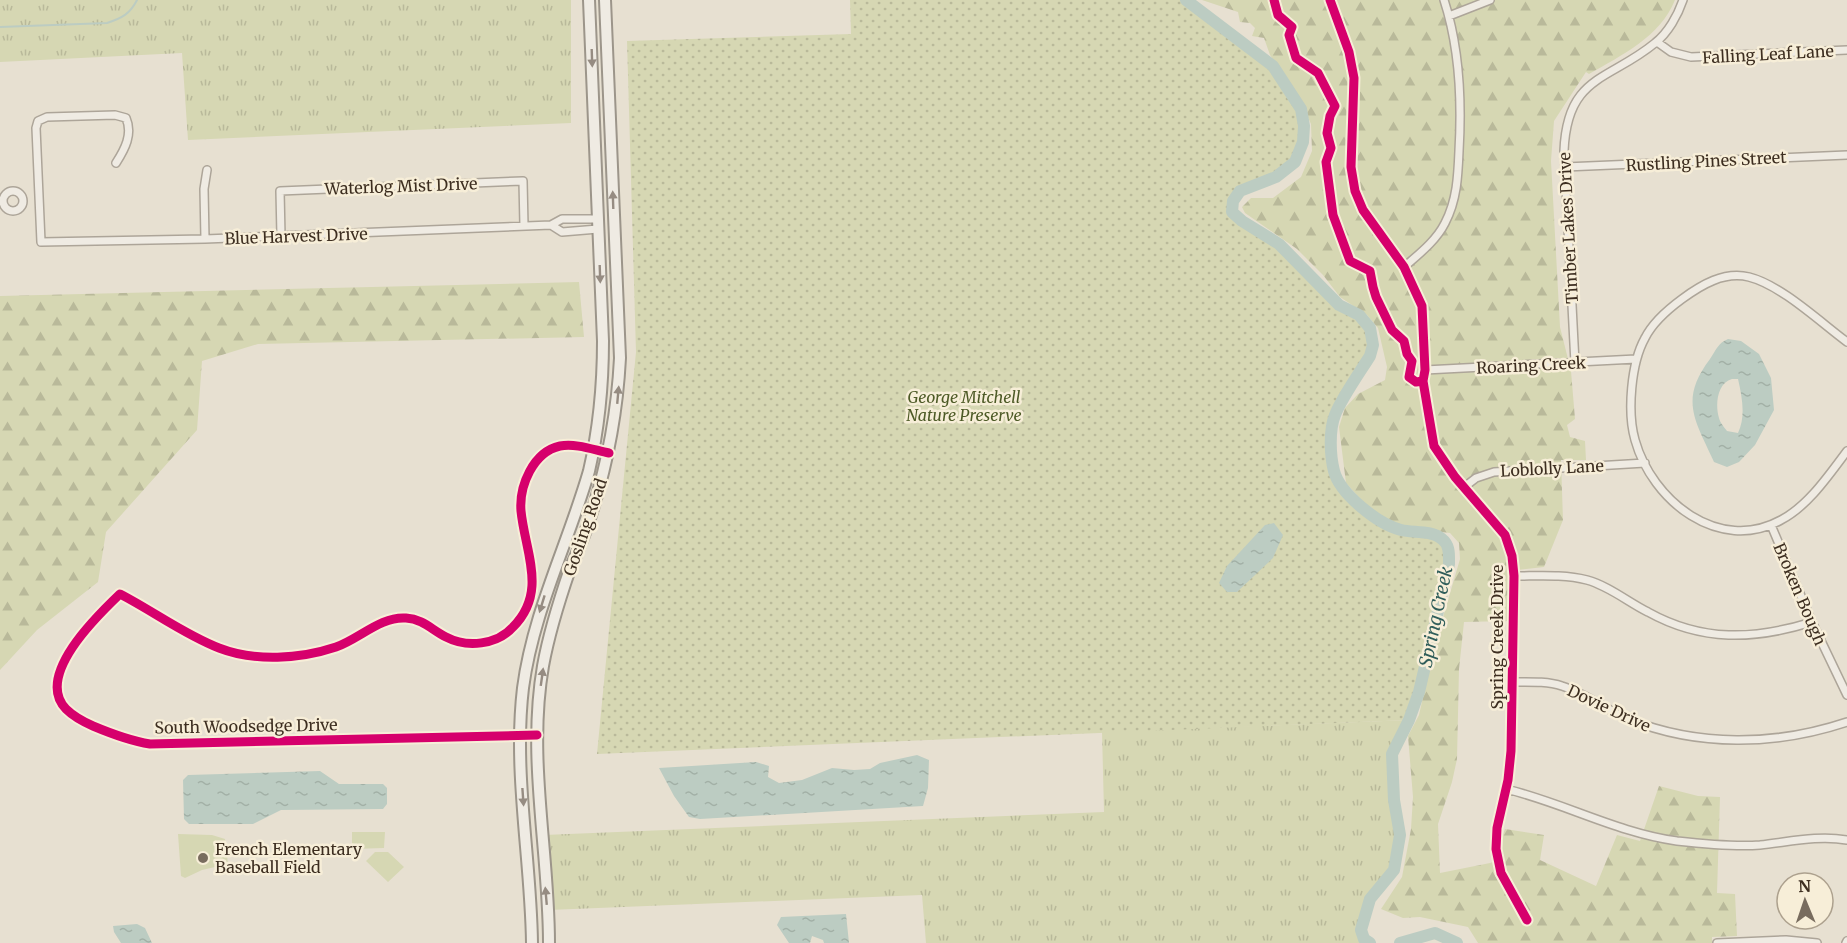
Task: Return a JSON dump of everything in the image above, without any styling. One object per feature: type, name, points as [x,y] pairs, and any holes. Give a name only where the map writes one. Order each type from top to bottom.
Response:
[{"type":"main road","name":"Gosling Road","points":[[532,943],[521,767],[523,688],[532,637],[547,587],[582,494],[594,449],[603,368],[589,0]]},
{"type":"main road","name":"Gosling Road","points":[[549,943],[543,830],[537,770],[540,689],[553,624],[587,528],[609,453],[617,409],[620,358],[605,0]]},
{"type":"street","name":"Spring Creek Drive","points":[[1330,0],[1352,64],[1354,91],[1351,167],[1355,191],[1363,210],[1404,267],[1422,306],[1425,370],[1423,381],[1434,446],[1463,488],[1505,535],[1512,556],[1514,576],[1511,752],[1497,828],[1497,860],[1501,873],[1527,920]]},
{"type":"street","points":[[1404,267],[1425,250],[1444,225],[1452,208],[1457,187],[1461,90],[1458,59],[1444,0]]},
{"type":"street","points":[[1449,16],[1490,0]]},
{"type":"street","name":"Timber Lakes Drive","points":[[1575,363],[1564,151],[1566,130],[1572,110],[1583,92],[1596,79],[1657,42],[1676,15],[1683,0]]},
{"type":"street","name":"Falling Leaf Lane","points":[[1657,42],[1671,52],[1691,57],[1847,50]]},
{"type":"street","points":[[23,199],[39,198],[36,128],[38,121],[47,117],[115,115],[126,118],[129,125],[126,148],[116,162]]},
{"type":"street","name":"Rustling Pines Street","points":[[1565,167],[1847,154]]},
{"type":"street","points":[[205,239],[204,189],[207,170]]},
{"type":"street","name":"Waterlog Mist Drive","points":[[281,236],[280,191],[523,181],[524,226]]},
{"type":"street","points":[[14,190],[20,193],[23,199],[20,208],[14,211],[5,207],[2,201],[8,192],[14,190]]},
{"type":"street","name":"Blue Harvest Drive","points":[[39,198],[41,242],[205,239],[551,225],[561,219],[598,224]]},
{"type":"street","name":"Blue Harvest Drive","points":[[551,225],[562,232],[598,224]]},
{"type":"street","points":[[1771,525],[1744,531],[1710,525],[1697,520],[1666,495],[1645,463],[1636,443],[1632,426],[1636,359],[1650,329],[1679,301],[1705,284],[1737,276],[1748,277],[1771,285],[1847,342]]},
{"type":"street","name":"Roaring Creek","points":[[1425,370],[1636,359]]},
{"type":"street","name":"South Woodsedge Drive","points":[[537,735],[150,744],[110,733],[88,724],[66,709],[58,687],[60,670],[76,642],[101,612],[120,594],[220,648],[245,654],[286,656],[322,651],[351,641],[388,621],[404,618],[424,622],[451,640],[468,643],[487,642],[504,636],[522,616],[529,603],[532,584],[532,568],[521,505],[522,489],[527,476],[539,459],[559,446],[594,449]]},
{"type":"street","points":[[594,449],[609,453]]},
{"type":"street","name":"Broken Bough","points":[[1847,452],[1809,498],[1787,517],[1771,525],[1812,622],[1847,695]]},
{"type":"street","name":"Loblolly Lane","points":[[1463,488],[1476,478],[1494,471],[1645,463]]},
{"type":"street","points":[[1514,576],[1562,576],[1588,580],[1662,620],[1713,634],[1759,635],[1812,622]]},
{"type":"street","name":"Dovie Drive","points":[[1512,682],[1562,686],[1651,728],[1697,738],[1769,739],[1799,735],[1847,722]]},
{"type":"street","points":[[1506,789],[1557,804],[1621,828],[1676,841],[1758,845],[1818,838],[1847,840]]},
{"type":"street","points":[[1717,943],[1786,940],[1817,943]]},
{"type":"green space","points":[[0,0],[571,0],[571,123],[188,140],[182,53],[0,62]]},
{"type":"green space","name":"George Mitchell Nature Preserve","points":[[850,0],[1186,0],[1273,66],[1301,109],[1304,126],[1303,142],[1295,162],[1276,177],[1240,191],[1233,201],[1232,212],[1242,221],[1279,244],[1339,304],[1359,315],[1370,328],[1373,345],[1370,356],[1342,401],[1333,421],[1331,450],[1334,471],[1338,480],[1352,498],[1371,515],[1401,530],[1438,536],[1445,542],[1448,551],[1449,564],[1419,692],[1409,720],[597,754],[636,352],[627,41],[851,34]]},
{"type":"green space","points":[[1202,0],[1675,0],[1660,24],[1639,44],[1589,74],[1586,72],[1554,121],[1551,161],[1560,327],[1571,371],[1575,419],[1567,425],[1570,437],[1585,441],[1586,460],[1561,460],[1563,520],[1544,567],[1509,571],[1508,621],[1464,622],[1459,669],[1457,759],[1438,824],[1440,873],[1501,859],[1501,840],[1505,829],[1544,835],[1540,860],[1596,886],[1617,835],[1640,841],[1659,786],[1698,796],[1720,797],[1717,893],[1735,894],[1737,936],[1712,937],[1712,943],[1478,943],[1468,927],[1420,917],[1403,918],[1381,909],[1402,877],[1411,829],[1413,797],[1408,736],[1419,715],[1434,648],[1460,559],[1459,543],[1450,533],[1400,527],[1373,513],[1346,483],[1339,427],[1345,408],[1358,394],[1385,380],[1387,367],[1378,328],[1367,315],[1340,297],[1323,275],[1297,249],[1245,213],[1242,207],[1251,198],[1273,198],[1301,177],[1312,151],[1311,124],[1299,98],[1270,55],[1264,38],[1252,36],[1255,28],[1250,23],[1240,22],[1238,12]]},
{"type":"green space","points":[[579,282],[584,337],[258,344],[202,361],[197,430],[106,532],[98,582],[37,630],[0,670],[0,296]]},
{"type":"green space","points":[[1409,720],[1392,755],[1394,800],[1400,835],[1394,870],[1370,899],[1361,929],[1364,939],[1370,943],[926,943],[922,895],[549,910],[544,835],[1104,812],[1102,732]]},
{"type":"green space","points":[[352,832],[385,832],[384,848],[352,849]]},
{"type":"green space","name":"French Elementary Baseball Field","points":[[178,834],[212,835],[225,839],[228,864],[202,870],[185,878],[181,876]]},
{"type":"green space","points":[[375,852],[388,852],[404,867],[388,882],[366,861]]},
{"type":"water","points":[[1728,339],[1741,341],[1759,354],[1771,378],[1774,410],[1755,445],[1739,462],[1727,467],[1714,462],[1696,422],[1693,399],[1700,373],[1718,347]],"holes":[[[1738,379],[1743,413],[1738,433],[1727,431],[1721,424],[1717,407],[1718,395],[1723,385],[1727,381]]]},
{"type":"water","points":[[1274,523],[1283,535],[1273,558],[1237,592],[1227,592],[1219,583],[1227,566],[1265,525]]},
{"type":"water","points":[[917,755],[929,760],[928,788],[923,806],[700,819],[689,817],[674,796],[659,768],[756,762],[769,766],[768,777],[779,783],[802,780],[832,768],[870,769],[880,763]]},
{"type":"water","points":[[320,771],[339,784],[383,784],[387,788],[387,804],[383,809],[281,810],[253,824],[189,824],[184,819],[183,780],[188,775]]},
{"type":"water","points":[[846,914],[849,943],[824,943],[823,940],[812,936],[810,943],[789,943],[777,925],[781,917]]},
{"type":"water","points":[[137,924],[145,928],[152,943],[121,943],[113,926]]},
{"type":"waterway","points":[[0,27],[107,23],[125,15],[137,0]]},
{"type":"waterway","name":"Spring Creek","points":[[1186,0],[1273,66],[1301,109],[1304,126],[1303,142],[1295,162],[1276,177],[1240,191],[1233,201],[1232,212],[1242,221],[1279,244],[1339,305],[1359,315],[1370,328],[1373,345],[1370,356],[1342,401],[1333,421],[1331,450],[1334,471],[1338,480],[1352,498],[1371,515],[1401,530],[1438,536],[1445,541],[1448,550],[1449,564],[1419,692],[1409,720],[1392,754],[1394,800],[1400,835],[1394,870],[1370,899],[1361,930],[1364,939],[1370,943]]},
{"type":"waterway","name":"Spring Creek","points":[[1400,943],[1435,933],[1457,943]]},
{"type":"cycle path","points":[[1274,0],[1278,15],[1292,27],[1289,35],[1296,58],[1318,73],[1335,106],[1330,116],[1327,133],[1331,148],[1326,162],[1333,215],[1350,261],[1370,271],[1376,297],[1392,330],[1404,341],[1407,354],[1412,361],[1409,377],[1416,382],[1423,381]]},
{"type":"cycle path","points":[[1330,0],[1349,52],[1354,78],[1351,167],[1355,191],[1363,210],[1404,267],[1422,306],[1425,370],[1423,381],[1434,446],[1455,477],[1505,535],[1512,556],[1514,576],[1511,751],[1508,780],[1497,828],[1496,849],[1501,873],[1527,920]]},
{"type":"cycle path","points":[[537,735],[150,744],[114,734],[75,716],[66,709],[58,695],[58,680],[63,664],[73,647],[98,616],[120,594],[206,643],[233,652],[262,657],[308,654],[336,647],[379,624],[397,618],[417,620],[446,637],[463,643],[481,643],[499,638],[524,614],[530,600],[532,571],[521,511],[522,491],[530,471],[542,455],[560,446],[579,446],[609,453]]},
{"type":"place","name":"French Elementary Baseball Field","points":[[203,858]]}]
